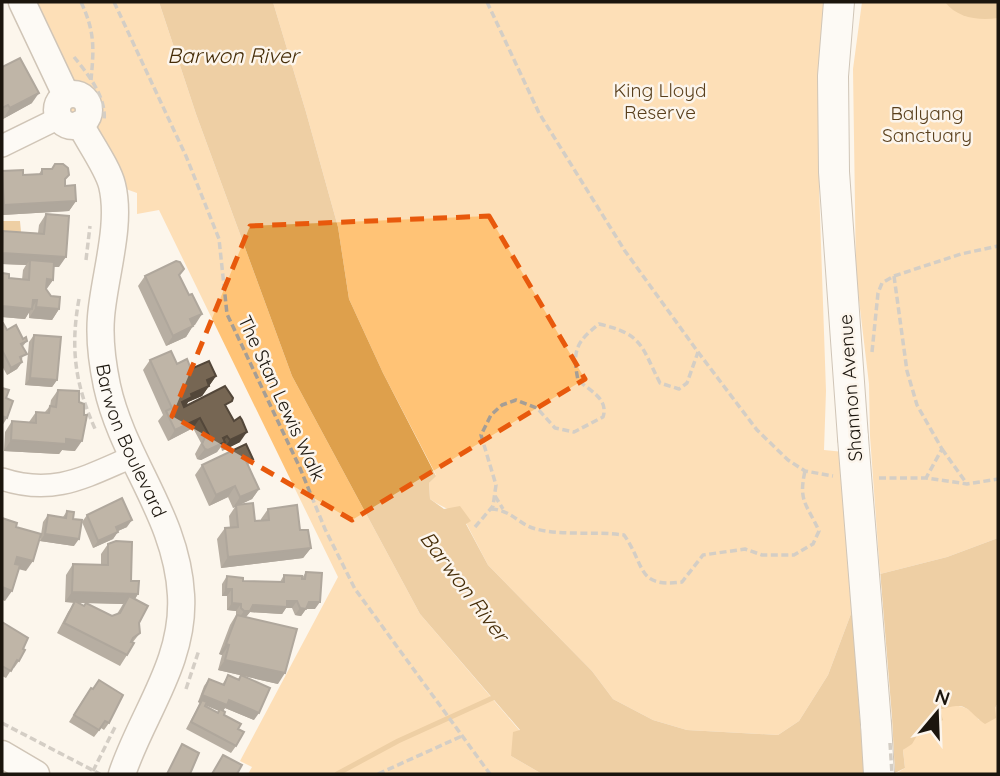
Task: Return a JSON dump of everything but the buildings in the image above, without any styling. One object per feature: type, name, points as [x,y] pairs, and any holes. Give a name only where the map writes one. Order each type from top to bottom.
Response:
[{"type":"main road","name":"Shannon Avenue","points":[[839,2],[832,76],[834,172],[879,774]]},
{"type":"street","name":"Barwon Boulevard","points":[[22,2],[112,184],[113,234],[99,348],[107,390],[132,457],[165,521],[176,557],[181,595],[179,635],[167,673],[126,762],[108,774]]},
{"type":"street","points":[[2,146],[77,117]]},
{"type":"street","points":[[2,480],[24,486],[69,485],[132,457]]},
{"type":"street","points":[[2,754],[36,774]]},
{"type":"path","points":[[81,2],[89,18],[95,46],[91,82]]},
{"type":"path","name":"The Stan Lewis Walk","points":[[114,2],[186,156],[219,239],[227,314],[300,468],[325,530],[355,589],[490,774]]},
{"type":"path","points":[[486,2],[539,113],[625,251],[698,352],[757,430],[788,460],[805,471],[837,477]]},
{"type":"path","points":[[68,50],[104,106],[77,117]]},
{"type":"path","points":[[870,364],[878,293],[882,283],[894,276],[961,254],[998,246]]},
{"type":"path","points":[[894,276],[907,371],[917,405],[942,449],[967,484]]},
{"type":"path","points":[[475,527],[491,509],[496,485],[481,435],[491,415],[502,405],[516,400],[537,408],[555,428],[574,432],[603,417],[605,410],[602,399],[578,380],[574,362],[576,349],[585,335],[599,324],[615,328],[639,340],[660,383],[667,386],[679,388],[687,383],[698,352]]},
{"type":"path","points":[[926,478],[942,449]]},
{"type":"path","points":[[495,496],[503,509],[533,528],[624,535],[648,578],[656,584],[682,582],[703,555],[745,549],[762,555],[794,555],[813,544],[819,531],[802,500],[805,471]]},
{"type":"path","points":[[872,478],[926,478],[967,484],[998,479]]},
{"type":"path","points":[[491,509],[503,509]]},
{"type":"path","points":[[183,694],[199,650]]},
{"type":"path","points":[[2,723],[100,774]]},
{"type":"path","points":[[378,774],[463,736]]},
{"type":"highlighted area","points":[[489,216],[585,379],[352,520],[172,416],[250,226]]},
{"type":"green space","points":[[22,2],[159,2],[196,114],[292,376],[420,614],[520,731],[511,756],[542,774],[248,774],[252,767],[240,761],[338,577],[159,210],[137,214],[137,193],[112,184],[70,125],[57,113],[58,102]]},
{"type":"green space","name":"King Lloyd Reserve","points":[[273,2],[823,2],[819,186],[826,391],[824,450],[854,453],[852,611],[828,675],[799,721],[778,735],[687,730],[653,720],[613,699],[592,671],[488,565],[466,523],[470,521],[430,499],[429,483],[436,475],[383,373],[349,299],[338,227]]},
{"type":"green space","name":"Balyang Sanctuary","points":[[862,2],[998,2],[998,538],[947,557],[880,574],[869,384],[856,275],[853,69]]},
{"type":"green space","points":[[998,703],[998,774],[895,774],[905,768],[903,750],[931,724],[941,710],[951,706],[962,707],[976,715],[979,720]]},
{"type":"water","name":"Barwon River","points":[[159,2],[273,2],[338,227],[349,299],[383,373],[436,476],[429,483],[430,499],[444,509],[460,506],[471,521],[466,524],[488,565],[592,671],[613,699],[653,720],[687,730],[778,735],[799,721],[828,675],[852,611],[864,774],[542,774],[511,756],[513,732],[520,730],[420,614],[292,376],[196,114]]},
{"type":"water","points":[[945,2],[998,2],[998,18],[983,19],[962,15]]},
{"type":"water","points":[[2,221],[20,221],[21,232],[2,232]]},
{"type":"water","points":[[998,538],[996,718],[985,724],[962,706],[940,710],[943,720],[936,725],[932,722],[903,750],[905,768],[895,773],[880,574],[947,557]]},
{"type":"pier","points":[[880,570],[892,717],[895,774],[892,774]]},
{"type":"waterway","points":[[337,774],[398,741],[497,696]]}]
